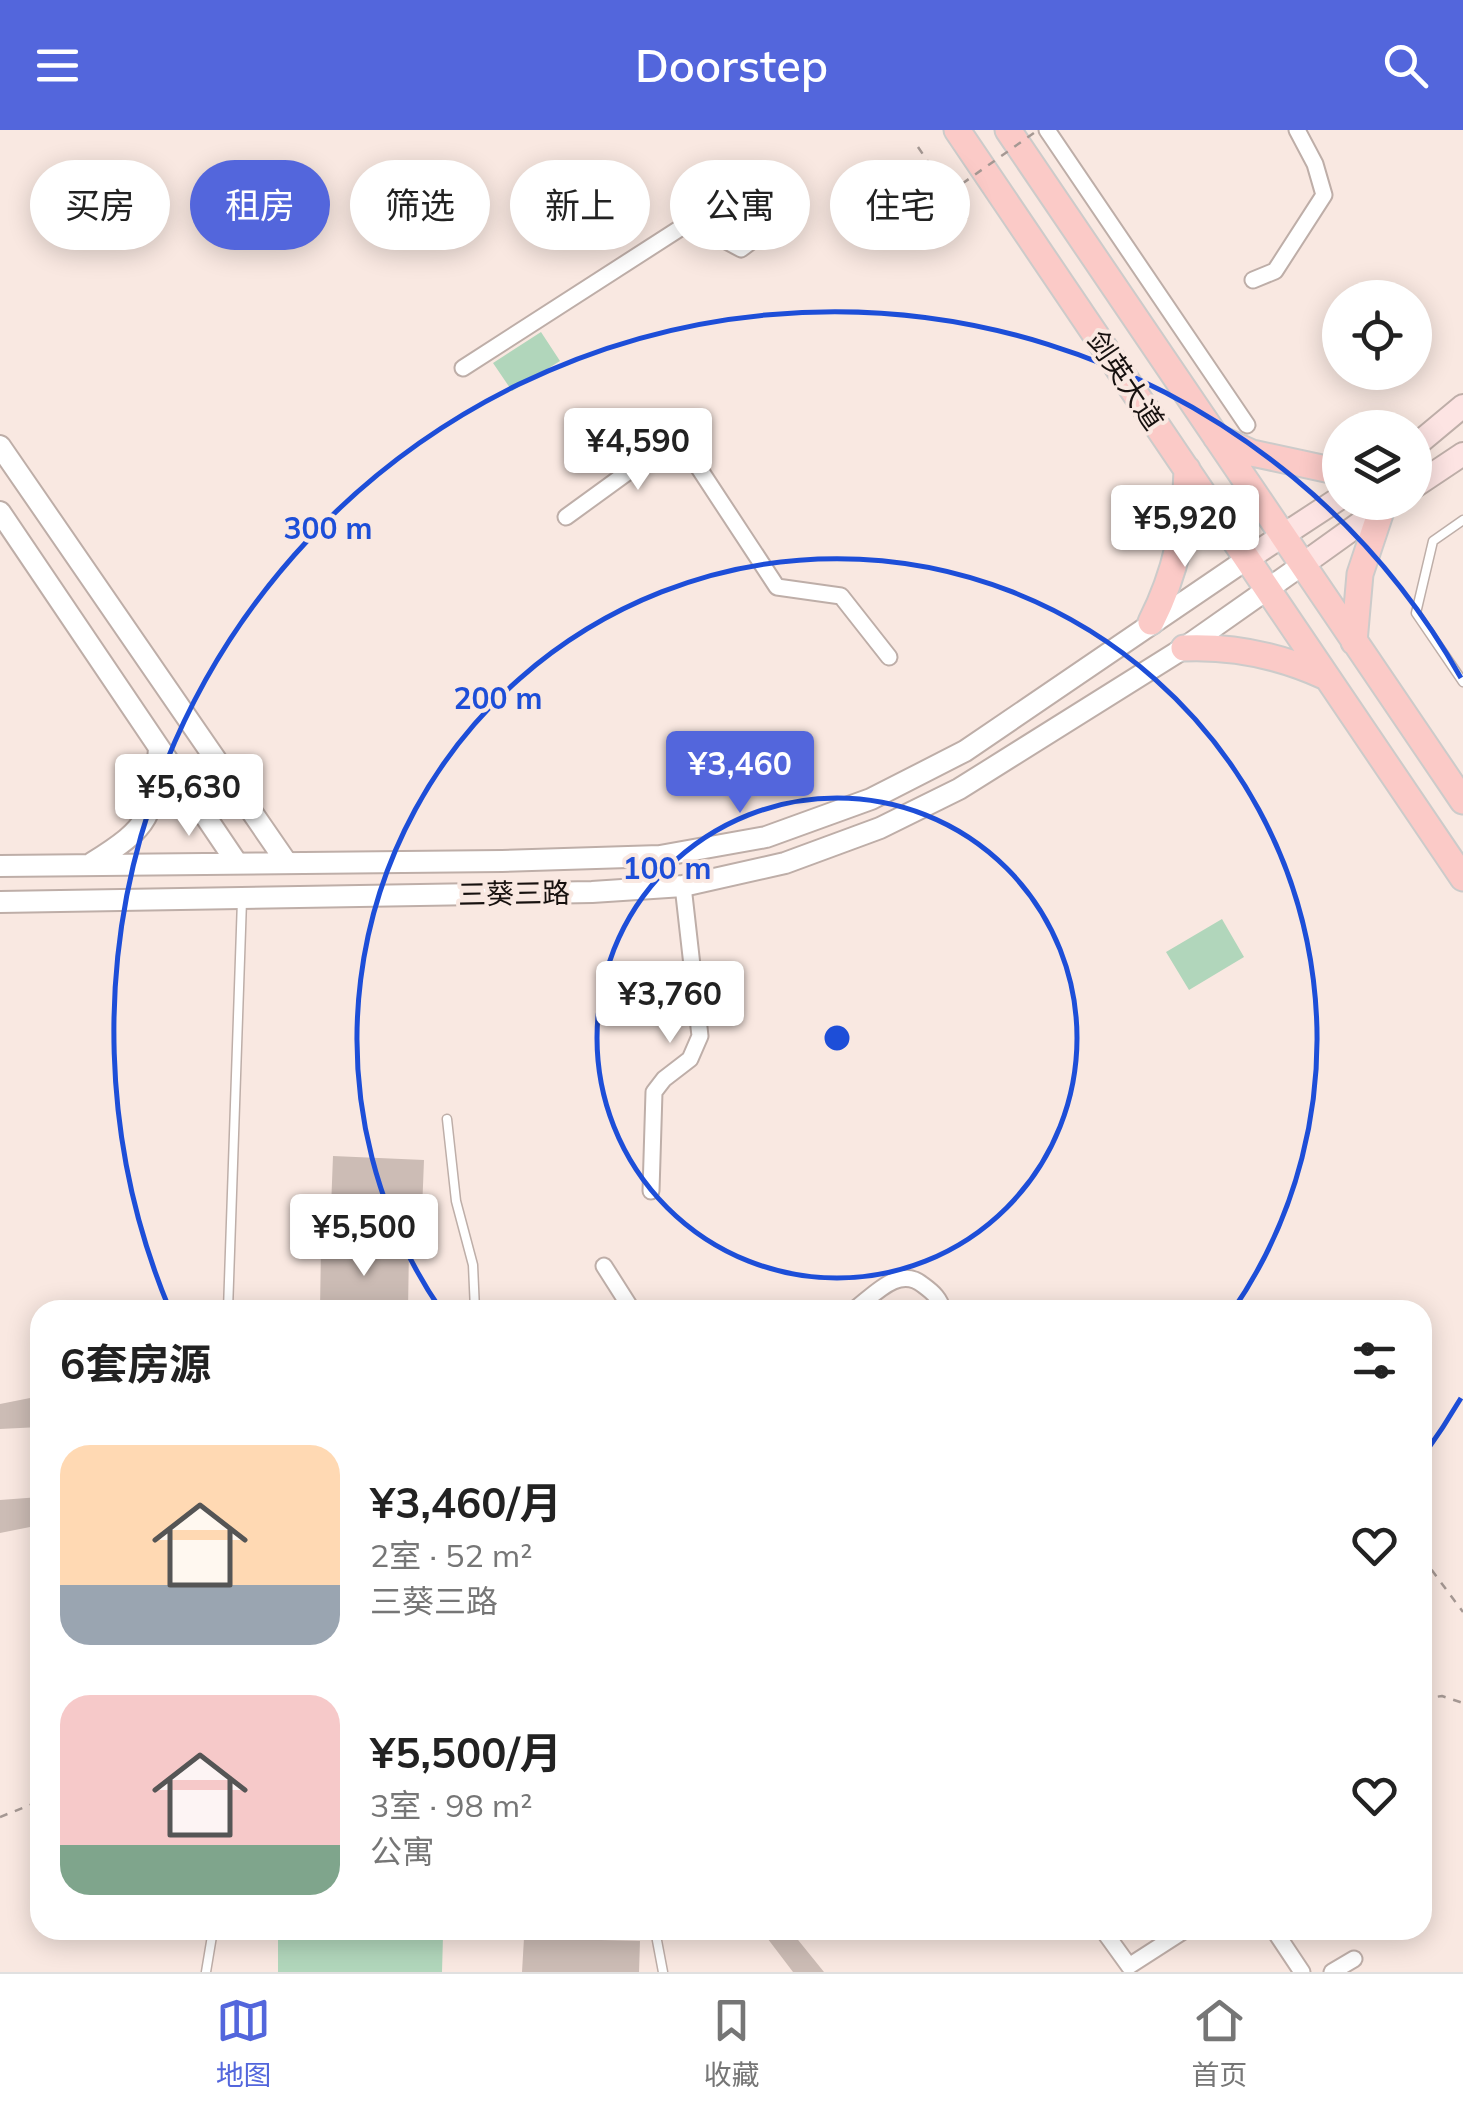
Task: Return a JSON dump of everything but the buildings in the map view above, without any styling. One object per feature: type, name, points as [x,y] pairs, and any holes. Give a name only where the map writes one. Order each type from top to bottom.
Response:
[{"type":"main road","name":"剑英大道","points":[[957,130],[1463,878]]},
{"type":"main road","name":"剑英大道","points":[[1008,130],[1463,801]]},
{"type":"main road","points":[[1432,432],[1463,406]]},
{"type":"main road","points":[[1216,438],[1252,453],[1322,468]]},
{"type":"main road","points":[[1432,475],[1463,454]]},
{"type":"main road","points":[[1151,622],[1179,548],[1187,468]]},
{"type":"main road","points":[[1248,559],[1322,510]]},
{"type":"main road","points":[[1302,564],[1365,520]]},
{"type":"main road","points":[[1354,642],[1360,574],[1379,520]]},
{"type":"main road","points":[[1184,648],[1255,652],[1290,660],[1327,678]]},
{"type":"street","points":[[1047,130],[1247,425]]},
{"type":"street","points":[[1253,280],[1275,271],[1324,195],[1315,164],[1297,130]]},
{"type":"street","points":[[463,368],[670,235]]},
{"type":"street","points":[[566,517],[684,432]]},
{"type":"street","points":[[0,446],[286,863]]},
{"type":"street","points":[[689,453],[776,587],[841,596],[889,657]]},
{"type":"street","points":[[0,512],[237,864]]},
{"type":"street","name":"三葵三路","points":[[0,866],[660,856],[766,837],[871,799],[965,751],[1248,559]]},
{"type":"street","name":"三葵三路","points":[[0,902],[574,892],[684,886],[784,863],[896,820],[958,790],[1184,648],[1302,564]]},
{"type":"street","points":[[91,864],[132,838],[149,816],[160,749]]},
{"type":"street","points":[[651,1191],[654,1092],[690,1059],[700,1036],[684,886]]},
{"type":"street","points":[[604,1266],[626,1300]]},
{"type":"street","points":[[867,1300],[896,1278],[905,1276],[915,1278],[939,1300]]},
{"type":"street","points":[[1111,1940],[1129,1966],[1169,1940]]},
{"type":"street","points":[[1281,1940],[1302,1972]]},
{"type":"street","points":[[1332,1972],[1354,1959]]},
{"type":"lane","points":[[1463,520],[1433,541],[1416,614],[1463,682]]},
{"type":"lane","points":[[228,1300],[242,897]]},
{"type":"lane","points":[[446,1119],[475,1300]]},
{"type":"lane","points":[[206,1972],[211,1940]]},
{"type":"lane","points":[[657,1940],[664,1972]]},
{"type":"path","points":[[970,178],[1038,130]]},
{"type":"path","points":[[918,147],[927,160]]},
{"type":"path","points":[[1432,1570],[1463,1612]]},
{"type":"path","points":[[1432,1698],[1442,1696],[1463,1703]]},
{"type":"path","points":[[0,1817],[30,1805]]},
{"type":"green space","points":[[541,332],[560,361],[512,391],[493,363]]},
{"type":"green space","points":[[1222,919],[1244,957],[1189,990],[1166,952]]},
{"type":"green space","points":[[278,1940],[443,1940],[442,1972],[278,1972]]}]
